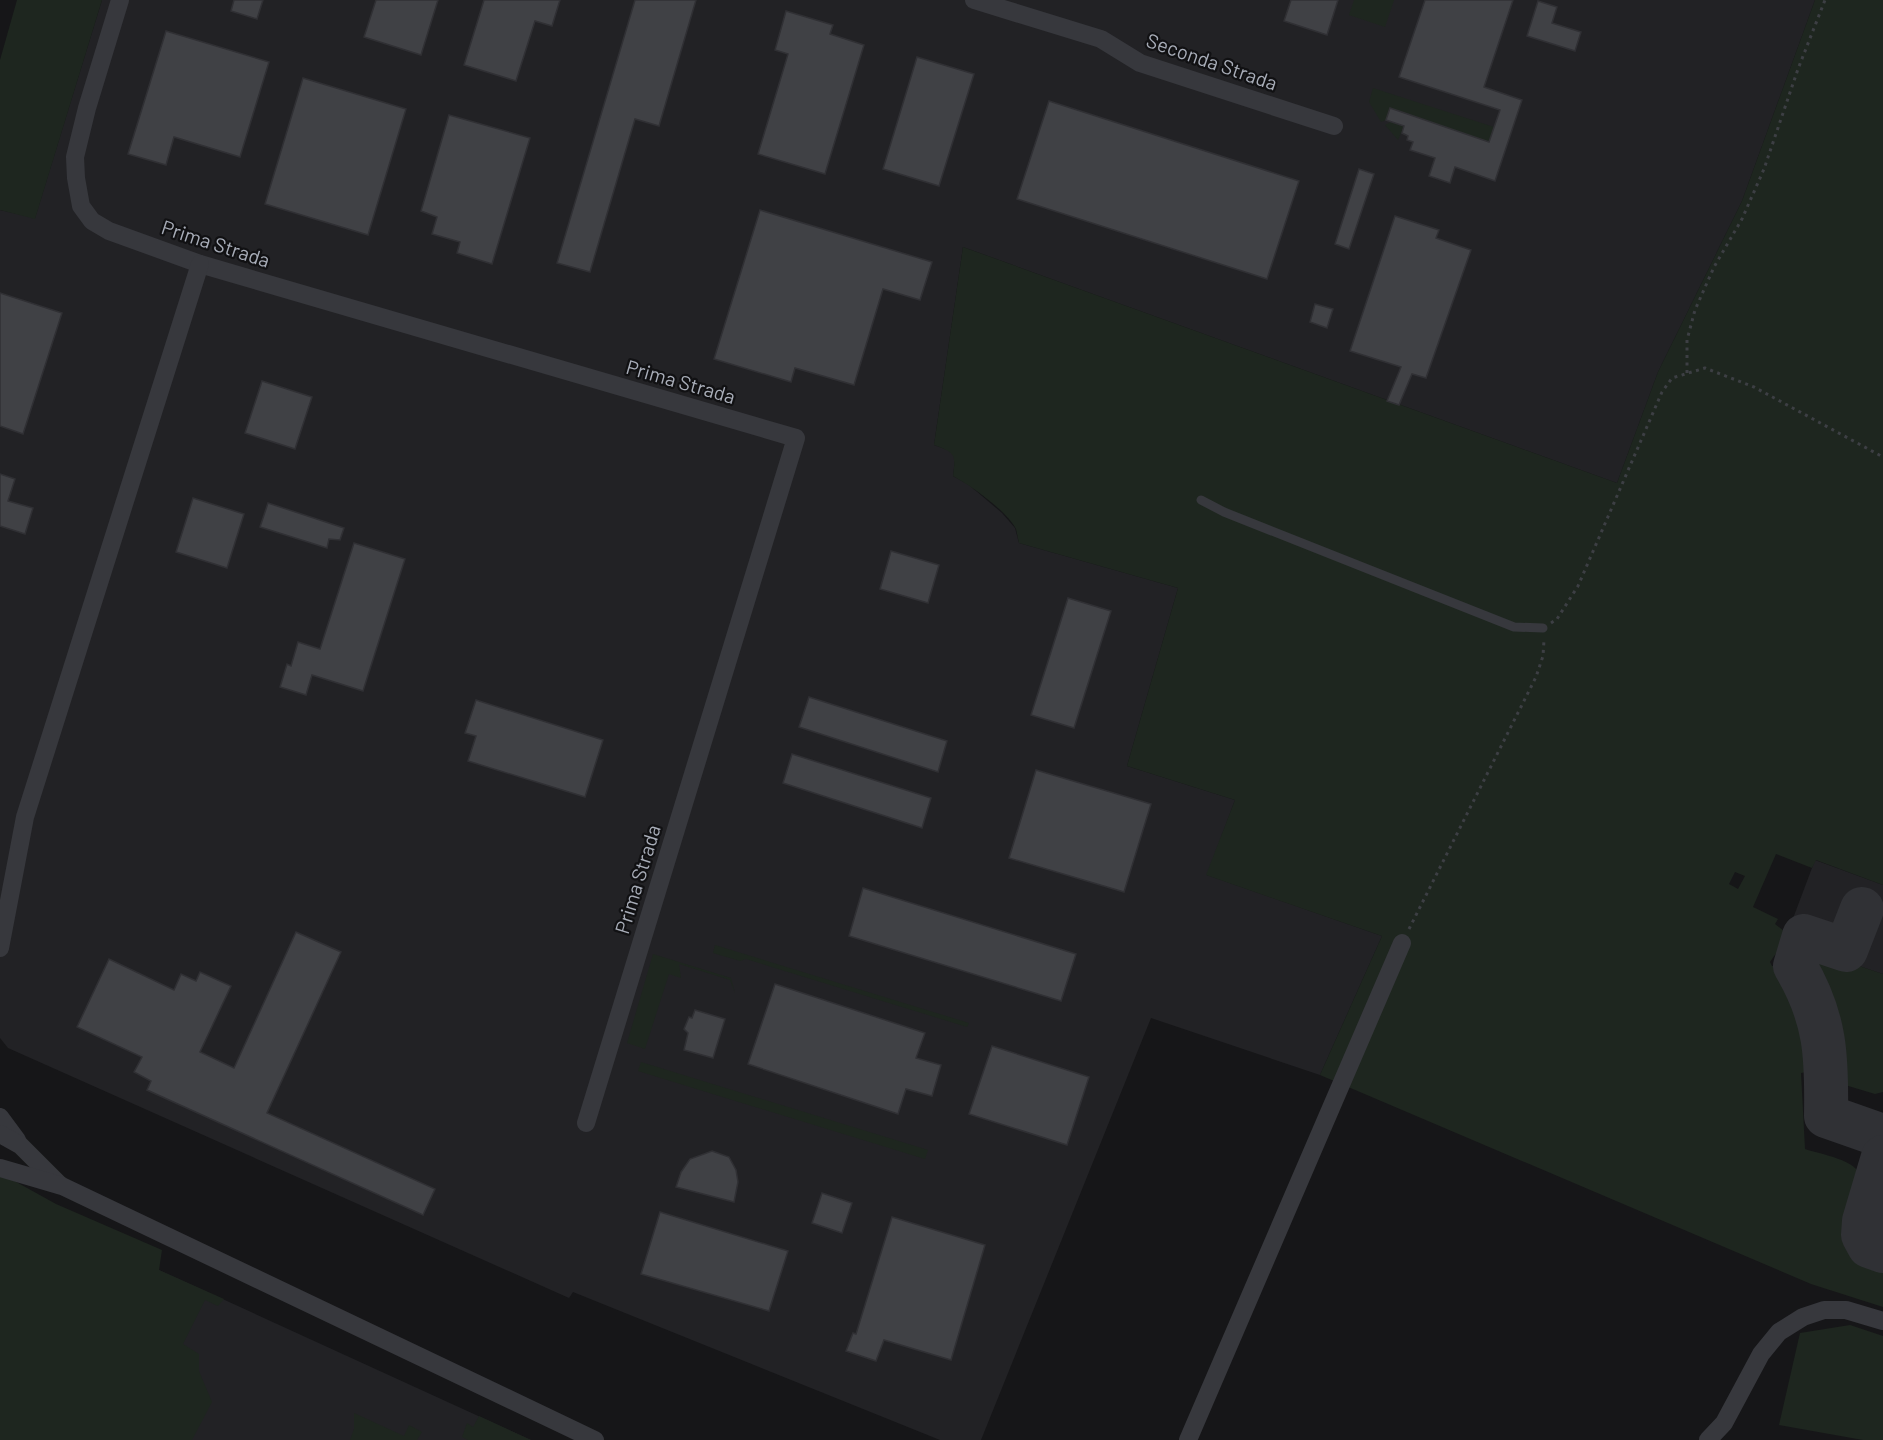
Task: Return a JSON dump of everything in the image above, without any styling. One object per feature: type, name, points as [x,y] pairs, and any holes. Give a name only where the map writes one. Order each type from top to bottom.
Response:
[{"type":"street","name":"Prima Strada","points":[[120,0],[87,108],[75,157],[81,206],[93,221],[109,231],[200,264],[796,438],[586,1123]]},
{"type":"street","name":"Seconda Strada","points":[[974,0],[1101,39],[1140,63],[1334,126]]},
{"type":"street","points":[[0,948],[25,817],[200,264]]},
{"type":"street","points":[[1188,1440],[1402,943]]},
{"type":"street","points":[[0,1117],[23,1148],[62,1186]]},
{"type":"street","points":[[0,1134],[23,1148]]},
{"type":"street","points":[[0,1168],[62,1186],[595,1440]]},
{"type":"street","points":[[1708,1440],[1724,1423],[1761,1354],[1779,1332],[1803,1317],[1824,1310],[1846,1310],[1883,1321]]},
{"type":"lane","points":[[1201,500],[1224,512],[1514,627],[1543,628]]},
{"type":"path","points":[[1687,373],[1687,340],[1695,310],[1714,267],[1742,219],[1764,169],[1798,69],[1825,0]]},
{"type":"path","points":[[1402,943],[1536,677],[1543,656],[1543,628],[1557,619],[1578,586],[1662,392],[1672,378],[1705,368],[1754,387],[1883,457]]},
{"type":"shaded area","points":[[17,0],[102,0],[35,219],[0,210],[0,60]]},
{"type":"shaded area","points":[[102,0],[1815,0],[1742,201],[1658,372],[1617,483],[963,247],[934,445],[951,451],[954,455],[953,476],[969,485],[1002,513],[1015,528],[1019,543],[1178,588],[1127,766],[1235,800],[1207,875],[1382,936],[1320,1075],[1151,1018],[981,1440],[940,1440],[573,1292],[569,1298],[8,1048],[0,1038],[0,210],[35,218]]},
{"type":"shaded area","points":[[1354,0],[1394,0],[1385,27],[1349,15]]},
{"type":"shaded area","points":[[1815,0],[1883,0],[1883,885],[1816,860],[1812,868],[1776,854],[1753,907],[1778,919],[1775,924],[1784,931],[1784,935],[1780,947],[1770,962],[1772,966],[1777,965],[1788,988],[1800,991],[1805,1010],[1813,1068],[1812,1071],[1801,1073],[1805,1149],[1846,1162],[1858,1172],[1860,1178],[1848,1230],[1850,1240],[1856,1249],[1883,1263],[1883,1307],[1811,1284],[1320,1075],[1382,936],[1206,875],[1235,800],[1127,766],[1178,588],[1019,543],[1016,529],[1005,514],[988,499],[953,476],[953,455],[934,445],[963,247],[1617,483],[1658,372],[1742,201]],"holes":[[[1735,872],[1745,876],[1738,889],[1729,884]]]},
{"type":"shaded area","points":[[1373,88],[1494,127],[1484,156],[1390,109],[1386,120],[1381,122],[1369,102]]},
{"type":"shaded area","points":[[1391,122],[1404,126],[1398,140],[1385,125]]},
{"type":"shaded area","points":[[1815,860],[1883,885],[1883,974],[1826,955],[1818,960],[1815,969],[1777,961]]},
{"type":"shaded area","points":[[715,945],[969,1023],[967,1027],[746,959],[740,961],[713,953]]},
{"type":"shaded area","points":[[653,954],[731,978],[735,993],[730,980],[679,964],[681,978],[669,974],[645,1049],[627,1043]]},
{"type":"shaded area","points":[[1826,955],[1883,974],[1883,1092],[1875,1094],[1845,1085],[1840,1081],[1833,1017],[1815,969],[1818,960]]},
{"type":"shaded area","points":[[641,1062],[928,1150],[925,1159],[638,1071]]},
{"type":"shaded area","points":[[0,1173],[56,1204],[162,1250],[159,1270],[224,1299],[218,1306],[205,1300],[183,1344],[199,1354],[199,1371],[212,1402],[192,1440],[0,1440]]},
{"type":"shaded area","points":[[1883,1188],[1883,1237],[1877,1234],[1872,1222]]},
{"type":"shaded area","points":[[159,1270],[531,1440],[110,1440]]},
{"type":"shaded area","points":[[1850,1325],[1883,1336],[1883,1440],[1863,1440],[1779,1425],[1800,1333]]},
{"type":"shaded area","points":[[354,1413],[404,1436],[409,1425],[422,1432],[417,1440],[350,1440],[354,1429]]},
{"type":"shaded area","points":[[479,1416],[531,1440],[468,1440],[462,1437],[467,1423],[473,1427]]},
{"type":"building","points":[[234,0],[263,0],[257,19],[231,11]]},
{"type":"building","points":[[376,0],[438,0],[421,55],[364,37]]},
{"type":"building","points":[[484,0],[560,0],[552,26],[535,21],[516,81],[464,65]]},
{"type":"building","points":[[635,0],[696,0],[659,126],[635,119],[590,272],[557,263]]},
{"type":"building","points":[[1291,0],[1338,0],[1327,35],[1284,21]]},
{"type":"building","points":[[1425,0],[1513,0],[1484,87],[1522,100],[1495,181],[1455,167],[1450,183],[1429,176],[1435,158],[1410,150],[1413,142],[1407,140],[1408,136],[1402,133],[1404,126],[1386,120],[1390,108],[1489,142],[1500,110],[1399,77]]},
{"type":"building","points":[[1538,1],[1557,7],[1552,23],[1581,32],[1575,51],[1527,36]]},
{"type":"building","points":[[786,11],[833,25],[830,34],[864,45],[825,174],[758,154],[788,54],[775,50]]},
{"type":"building","points":[[166,31],[269,62],[240,157],[174,137],[166,165],[128,154]]},
{"type":"building","points":[[917,57],[974,74],[939,186],[883,169]]},
{"type":"building","points":[[303,78],[406,109],[368,235],[265,204]]},
{"type":"building","points":[[1049,101],[1299,181],[1267,279],[1017,199]]},
{"type":"building","points":[[449,115],[530,138],[492,264],[457,253],[460,242],[432,234],[437,217],[421,211]]},
{"type":"building","points":[[1359,169],[1374,174],[1349,249],[1335,244]]},
{"type":"building","points":[[760,210],[932,262],[920,300],[883,289],[854,385],[795,368],[791,382],[714,359]]},
{"type":"building","points":[[1395,216],[1439,230],[1436,238],[1471,250],[1426,378],[1412,374],[1399,405],[1387,401],[1401,367],[1350,351]]},
{"type":"building","points":[[0,293],[62,313],[23,434],[0,426]]},
{"type":"building","points":[[1315,304],[1333,309],[1327,328],[1310,322]]},
{"type":"building","points":[[262,381],[312,397],[295,449],[245,433]]},
{"type":"building","points":[[0,474],[15,479],[8,501],[33,508],[25,534],[0,526]]},
{"type":"building","points":[[193,498],[244,514],[227,568],[176,552]]},
{"type":"building","points":[[268,503],[344,528],[340,540],[329,539],[327,548],[260,527]]},
{"type":"building","points":[[354,543],[405,559],[363,691],[312,675],[306,695],[280,687],[287,664],[291,666],[298,642],[320,649]]},
{"type":"building","points":[[891,551],[939,565],[928,603],[880,589]]},
{"type":"building","points":[[1068,598],[1111,611],[1074,728],[1031,715]]},
{"type":"building","points":[[809,697],[947,741],[938,772],[799,727]]},
{"type":"building","points":[[476,700],[603,740],[585,797],[468,761],[476,736],[465,733]]},
{"type":"building","points":[[792,754],[931,798],[922,828],[783,783]]},
{"type":"building","points":[[1036,770],[1151,804],[1124,892],[1009,858]]},
{"type":"building","points":[[863,888],[1076,954],[1061,1001],[849,936]]},
{"type":"building","points":[[296,932],[341,952],[267,1113],[435,1189],[423,1215],[147,1090],[151,1081],[134,1072],[142,1057],[77,1027],[109,959],[174,990],[181,974],[196,981],[200,972],[231,986],[200,1052],[234,1068]]},
{"type":"building","points":[[775,984],[925,1033],[916,1058],[941,1065],[932,1096],[906,1089],[898,1114],[748,1064]]},
{"type":"building","points":[[695,1010],[725,1019],[713,1058],[684,1050],[688,1033],[684,1029]]},
{"type":"building","points":[[992,1046],[1089,1077],[1067,1145],[969,1114]]},
{"type":"building","points":[[712,1151],[729,1157],[736,1170],[738,1182],[734,1202],[676,1187],[681,1172],[690,1159]]},
{"type":"building","points":[[822,1193],[852,1203],[842,1233],[812,1223]]},
{"type":"building","points":[[660,1212],[788,1251],[769,1311],[641,1274]]},
{"type":"building","points":[[892,1217],[985,1245],[951,1360],[884,1340],[876,1361],[846,1351],[853,1333],[856,1334]]},
{"type":"taxiway","points":[[1862,909],[1846,950],[1804,936],[1795,966],[1813,1003],[1823,1038],[1826,1116],[1883,1136]]},
{"type":"taxiway","points":[[1883,1157],[1864,1221],[1863,1235],[1869,1246],[1883,1251]]}]
